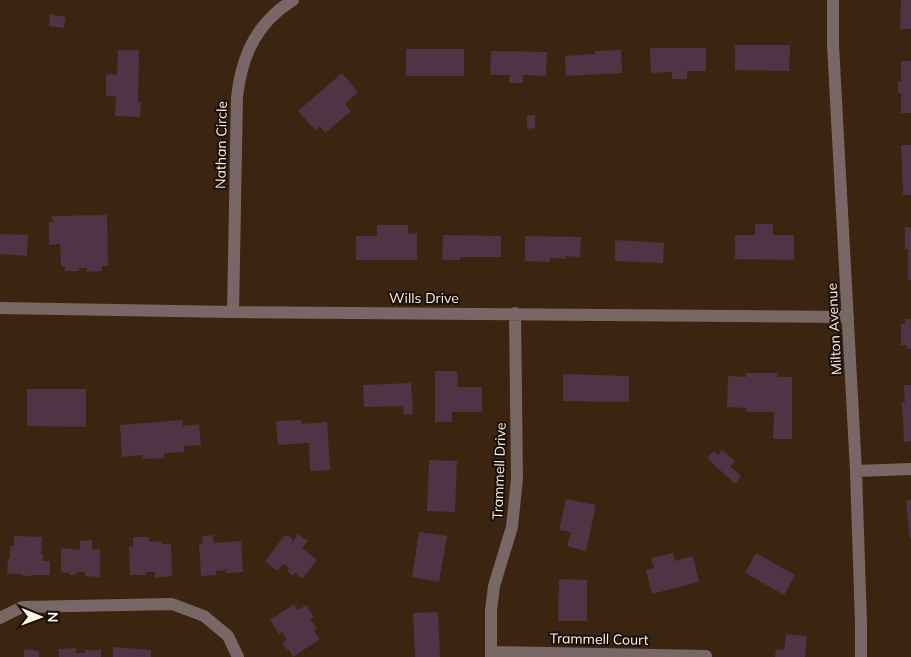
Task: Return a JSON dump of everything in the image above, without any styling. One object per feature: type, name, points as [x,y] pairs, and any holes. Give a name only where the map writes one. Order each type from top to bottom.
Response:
[{"type":"street","name":"Nathan Circle","points":[[232,312],[239,76],[248,50],[261,29],[278,11],[294,0]]},
{"type":"street","name":"Milton Avenue","points":[[833,0],[833,45],[856,471],[861,657]]},
{"type":"street","name":"Wills Drive","points":[[0,308],[232,312],[848,317]]},
{"type":"street","name":"Trammell Drive","points":[[491,654],[491,610],[494,586],[512,528],[517,479],[515,314]]},
{"type":"street","points":[[856,471],[911,469]]},
{"type":"street","points":[[0,618],[22,607],[172,604],[204,616],[228,636],[238,657]]},
{"type":"street","name":"Trammell Court","points":[[491,654],[706,656]]},
{"type":"building","points":[[901,0],[911,0],[911,29],[900,29]]},
{"type":"building","points":[[50,14],[66,17],[64,28],[49,26]]},
{"type":"building","points":[[735,45],[790,45],[789,71],[735,70]]},
{"type":"building","points":[[650,48],[706,48],[706,71],[687,71],[687,79],[672,79],[672,72],[651,73]]},
{"type":"building","points":[[406,49],[464,49],[464,76],[406,76]]},
{"type":"building","points":[[118,50],[139,50],[138,102],[141,102],[140,117],[115,116],[116,96],[106,96],[106,74],[117,75]]},
{"type":"building","points":[[621,50],[622,73],[566,76],[565,56],[595,54],[595,51]]},
{"type":"building","points":[[491,51],[547,52],[546,76],[523,75],[523,83],[509,83],[510,75],[490,75]]},
{"type":"building","points":[[901,61],[911,61],[911,113],[901,113],[901,93],[898,93],[898,81],[901,81]]},
{"type":"building","points":[[342,73],[358,92],[345,104],[351,111],[325,133],[320,126],[315,130],[298,111]]},
{"type":"building","points":[[527,115],[535,115],[535,128],[527,129]]},
{"type":"building","points":[[901,145],[911,145],[911,195],[903,195]]},
{"type":"building","points":[[107,215],[108,266],[102,266],[102,271],[86,272],[87,268],[79,268],[79,271],[65,271],[65,266],[61,266],[60,244],[49,245],[49,222],[53,222],[52,216]]},
{"type":"building","points":[[755,224],[773,224],[773,235],[794,235],[794,260],[735,259],[735,235],[755,235]]},
{"type":"building","points":[[377,225],[408,225],[408,234],[417,233],[417,260],[356,260],[356,236],[377,236]]},
{"type":"building","points":[[905,227],[911,227],[911,280],[908,280],[908,249],[905,249]]},
{"type":"building","points":[[0,234],[28,235],[27,256],[0,254]]},
{"type":"building","points":[[443,235],[501,236],[501,257],[460,257],[460,260],[442,260]]},
{"type":"building","points":[[525,236],[581,237],[580,257],[566,256],[566,259],[550,258],[550,262],[525,261]]},
{"type":"building","points":[[615,240],[664,243],[663,263],[615,261]]},
{"type":"building","points":[[905,319],[911,319],[911,349],[907,349],[906,345],[901,345],[901,324],[905,324]]},
{"type":"building","points":[[435,371],[457,371],[458,387],[482,387],[482,412],[452,412],[452,422],[435,422]]},
{"type":"building","points":[[746,373],[777,373],[777,377],[792,377],[792,439],[773,439],[774,412],[746,412],[746,408],[727,407],[728,376],[746,377]]},
{"type":"building","points":[[563,374],[629,376],[629,402],[563,401]]},
{"type":"building","points":[[411,383],[413,414],[404,415],[403,406],[364,407],[363,385]]},
{"type":"building","points":[[904,385],[911,385],[911,441],[904,442],[902,402],[905,402]]},
{"type":"building","points":[[27,389],[86,389],[86,427],[27,426]]},
{"type":"building","points":[[182,420],[183,426],[199,424],[201,445],[184,446],[184,452],[164,453],[164,458],[143,459],[143,455],[122,457],[120,425]]},
{"type":"building","points":[[301,420],[302,424],[327,422],[330,470],[310,471],[309,443],[278,445],[276,421]]},
{"type":"building","points":[[722,450],[735,461],[730,466],[741,476],[735,484],[707,458],[714,451],[718,455]]},
{"type":"building","points":[[429,460],[457,461],[455,512],[427,511]]},
{"type":"building","points":[[566,499],[596,505],[586,551],[567,546],[571,532],[559,530]]},
{"type":"building","points":[[911,500],[911,538],[910,538],[906,501]]},
{"type":"building","points":[[419,532],[447,536],[439,582],[412,577]]},
{"type":"building","points":[[298,534],[308,541],[302,548],[317,560],[302,579],[295,573],[293,576],[287,571],[289,568],[283,564],[277,571],[265,561],[285,535],[293,539],[291,544]]},
{"type":"building","points":[[213,535],[214,543],[241,541],[243,572],[226,573],[226,569],[224,569],[225,571],[216,570],[216,575],[201,576],[199,544],[203,543],[202,536]]},
{"type":"building","points":[[14,536],[42,537],[41,554],[43,554],[43,561],[50,561],[50,575],[23,576],[23,574],[7,574],[10,546],[14,546]]},
{"type":"building","points":[[133,537],[149,537],[149,542],[162,541],[162,544],[171,544],[172,576],[155,578],[155,572],[146,572],[146,575],[130,575],[129,546],[133,547]]},
{"type":"building","points":[[92,540],[92,550],[100,549],[100,577],[85,576],[85,572],[77,572],[76,575],[70,575],[69,572],[61,572],[61,548],[80,550],[80,541]]},
{"type":"building","points":[[673,553],[675,561],[693,556],[699,582],[652,594],[646,570],[654,568],[651,558]]},
{"type":"building","points":[[756,553],[795,575],[784,595],[745,573]]},
{"type":"building","points":[[559,579],[587,580],[587,621],[558,621]]},
{"type":"building","points":[[294,604],[298,610],[306,605],[314,617],[310,619],[317,629],[314,631],[320,639],[293,657],[282,643],[287,639],[282,632],[279,634],[270,620]]},
{"type":"building","points":[[438,612],[440,657],[415,657],[413,613]]},
{"type":"building","points":[[786,634],[807,636],[805,657],[775,657],[776,649],[784,650]]},
{"type":"building","points":[[113,647],[151,650],[151,657],[113,657]]},
{"type":"building","points":[[76,648],[76,653],[85,653],[85,650],[101,650],[101,657],[59,657],[59,649]]},
{"type":"building","points":[[24,649],[39,651],[39,657],[24,657]]}]
